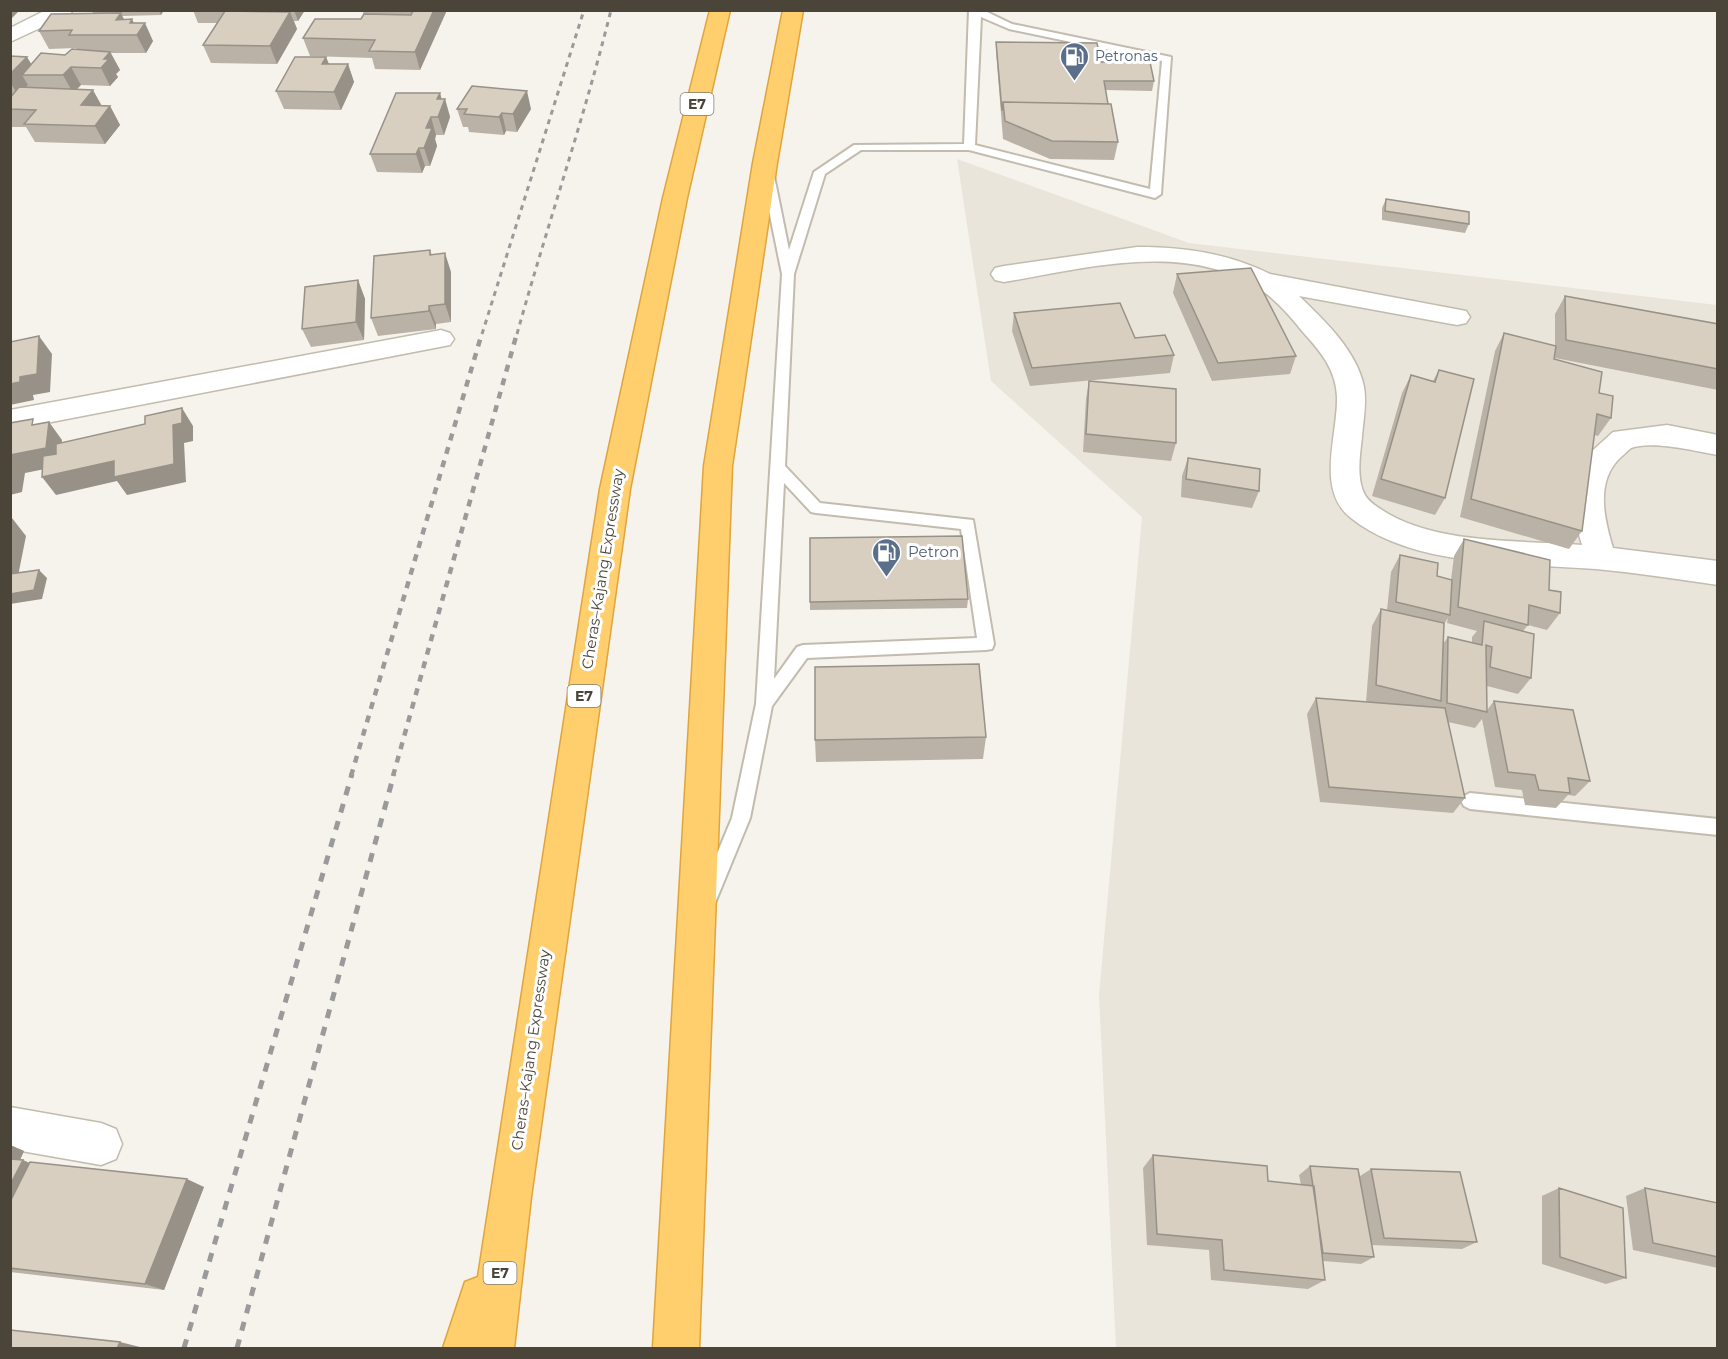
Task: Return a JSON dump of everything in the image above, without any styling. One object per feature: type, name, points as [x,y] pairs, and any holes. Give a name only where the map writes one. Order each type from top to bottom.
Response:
[{"type":"highway","name":"Cheras–Kajang Expressway","points":[[491,1348],[510,1197],[615,489],[675,198],[720,10]]},
{"type":"highway","points":[[676,1348],[718,466],[765,163],[793,10]]},
{"type":"highway","points":[[466,1348],[510,1197]]},
{"type":"street","points":[[10,36],[63,10]]},
{"type":"street","points":[[1004,274],[1119,256],[1155,254],[1193,258],[1231,266],[1265,282],[1289,300],[1335,349],[1347,374],[1351,398],[1344,478],[1358,508],[1388,527],[1430,541],[1601,558],[1718,573]]},
{"type":"street","points":[[1265,282],[1457,317]]},
{"type":"street","points":[[10,420],[441,339]]},
{"type":"street","points":[[1601,558],[1589,518],[1590,484],[1601,459],[1623,439],[1667,435],[1718,445]]},
{"type":"street","points":[[10,1128],[101,1144]]},
{"type":"lane","points":[[698,921],[741,818],[764,704],[788,274],[820,172],[858,147],[969,147],[1155,194],[1167,59],[1009,26],[975,11],[969,147]]},
{"type":"lane","points":[[765,163],[788,274]]},
{"type":"lane","points":[[764,704],[803,652],[986,644],[968,524],[816,508],[777,467]]},
{"type":"lane","points":[[1470,801],[1718,827]]},
{"type":"shaded area","points":[[957,159],[1189,243],[1717,305],[1717,1348],[1116,1348],[1099,995],[1142,517],[991,381]]},
{"type":"building","points":[[406,10],[434,10],[415,52],[369,51],[375,40],[303,38],[315,19],[361,19],[364,14],[411,15],[413,11]]},
{"type":"building","points":[[225,11],[290,12],[270,46],[203,45]]},
{"type":"building","points":[[121,13],[116,20],[132,19],[130,23],[145,23],[137,35],[69,35],[72,30],[39,31],[51,14]]},
{"type":"building","name":"Petronas","points":[[996,42],[1097,43],[1101,62],[1150,62],[1154,81],[1104,81],[1108,104],[1003,102],[1002,111]]},
{"type":"building","points":[[72,49],[110,52],[104,59],[109,59],[101,68],[71,67],[63,75],[22,75],[41,53],[65,55]]},
{"type":"building","points":[[10,56],[27,57],[10,74]]},
{"type":"building","points":[[295,57],[326,57],[322,64],[348,64],[334,92],[276,91]]},
{"type":"building","points":[[472,86],[527,91],[513,114],[502,113],[499,117],[464,114],[467,109],[457,109]]},
{"type":"building","points":[[19,87],[93,90],[81,105],[110,106],[95,126],[24,124],[36,110],[10,109],[10,98]]},
{"type":"building","points":[[396,93],[440,93],[437,99],[445,99],[438,117],[431,117],[426,128],[432,128],[424,148],[419,148],[416,154],[370,154]]},
{"type":"building","points":[[1003,102],[1111,104],[1118,142],[1052,141],[1005,121]]},
{"type":"building","points":[[1386,199],[1469,212],[1469,224],[1385,211]]},
{"type":"building","points":[[430,250],[430,255],[445,253],[445,304],[429,306],[429,311],[371,318],[374,256]]},
{"type":"building","points":[[1251,268],[1296,356],[1218,363],[1177,274]]},
{"type":"building","points":[[358,280],[356,322],[302,329],[305,287]]},
{"type":"building","points":[[1565,296],[1718,324],[1718,369],[1566,340]]},
{"type":"building","points":[[1120,303],[1135,338],[1165,335],[1174,355],[1032,368],[1014,313]]},
{"type":"building","points":[[1504,333],[1556,346],[1554,359],[1602,372],[1599,393],[1613,396],[1611,418],[1597,414],[1582,531],[1471,499]]},
{"type":"building","points":[[39,336],[37,374],[20,377],[20,382],[10,384],[10,342]]},
{"type":"building","points":[[1439,370],[1474,379],[1445,498],[1381,479],[1411,375],[1435,382]]},
{"type":"building","points":[[1089,381],[1176,389],[1176,443],[1086,434]]},
{"type":"building","points":[[182,408],[182,423],[173,425],[174,464],[114,477],[114,461],[42,477],[43,456],[56,454],[56,444],[145,424],[145,416]]},
{"type":"building","points":[[33,419],[32,425],[49,422],[46,448],[10,455],[10,423]]},
{"type":"building","points":[[1188,458],[1260,469],[1259,491],[1186,479]]},
{"type":"building","name":"Petron","points":[[962,536],[968,599],[810,602],[810,538]]},
{"type":"building","points":[[1464,539],[1550,560],[1549,590],[1561,592],[1560,613],[1529,605],[1528,625],[1458,607]]},
{"type":"building","points":[[1400,555],[1438,563],[1437,576],[1452,580],[1450,615],[1396,602]]},
{"type":"building","points":[[39,570],[34,590],[10,594],[10,574]]},
{"type":"building","points":[[1381,609],[1444,623],[1441,701],[1376,685]]},
{"type":"building","points":[[1484,621],[1534,634],[1531,678],[1490,667],[1492,647],[1486,645],[1487,712],[1447,703],[1448,637],[1482,645]]},
{"type":"building","points":[[979,664],[986,737],[815,740],[815,667]]},
{"type":"building","points":[[1316,698],[1445,708],[1465,798],[1329,787]]},
{"type":"building","points":[[1494,701],[1573,710],[1590,781],[1568,778],[1570,793],[1539,790],[1535,775],[1508,772]]},
{"type":"building","points":[[1153,1155],[1267,1166],[1268,1181],[1314,1186],[1325,1280],[1224,1270],[1222,1240],[1157,1234]]},
{"type":"building","points":[[10,1159],[23,1160],[10,1185]]},
{"type":"building","points":[[30,1162],[187,1179],[145,1284],[10,1268],[10,1202]]},
{"type":"building","points":[[1310,1166],[1358,1169],[1374,1257],[1323,1253]]},
{"type":"building","points":[[1371,1169],[1460,1172],[1477,1242],[1384,1238]]},
{"type":"building","points":[[1559,1188],[1623,1208],[1626,1278],[1560,1257]]},
{"type":"building","points":[[1645,1188],[1718,1203],[1718,1257],[1653,1243]]},
{"type":"building","points":[[10,1330],[120,1342],[117,1348],[10,1348]]},
{"type":"railway","points":[[482,334],[584,10]]},
{"type":"railway","points":[[517,334],[611,10]]},
{"type":"railway","points":[[351,776],[482,333]]},
{"type":"railway","points":[[393,776],[517,333]]},
{"type":"railway","points":[[184,1348],[352,774]]},
{"type":"railway","points":[[237,1348],[394,774]]},
{"type":"place","name":"Petronas","points":[[1074,82]]},
{"type":"place","name":"Petron","points":[[887,578]]}]
